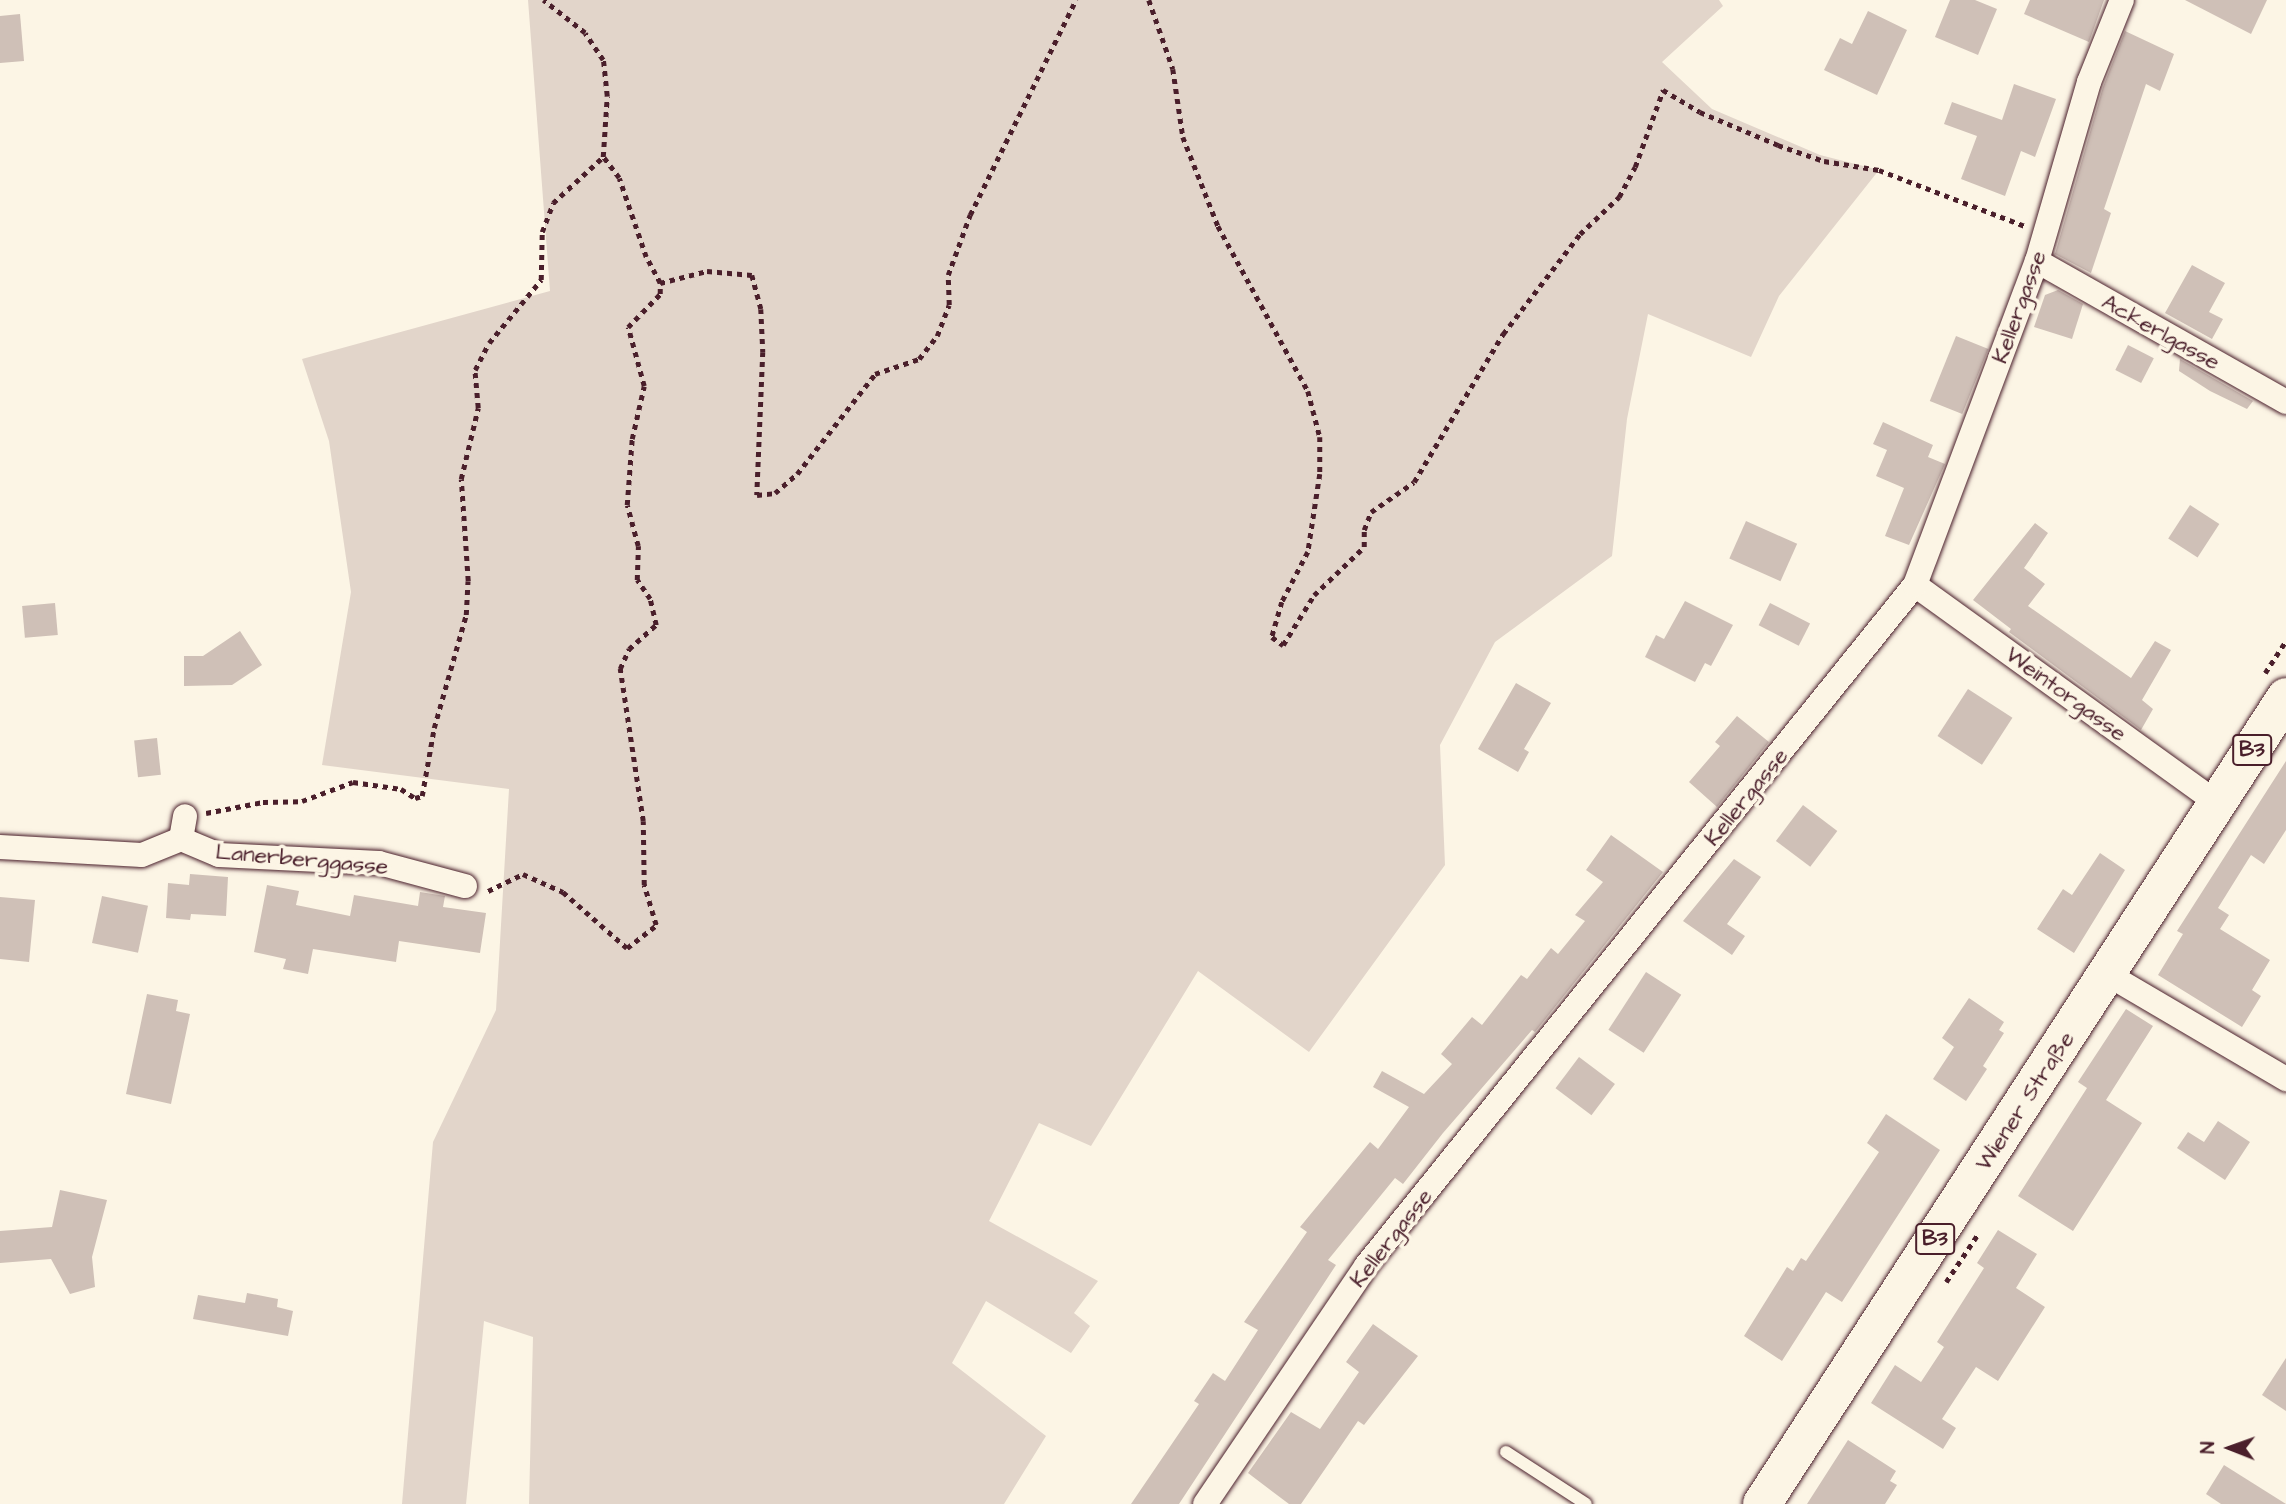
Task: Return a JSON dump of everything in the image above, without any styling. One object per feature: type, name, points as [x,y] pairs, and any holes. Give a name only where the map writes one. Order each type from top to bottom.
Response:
[{"type":"main road","name":"Wiener Straße","points":[[1762,1504],[2286,697]]},
{"type":"street","name":"Kellergasse","points":[[1205,1504],[1366,1266],[1915,585],[2037,261],[2089,82],[2122,0]]},
{"type":"street","name":"Ackerlgasse","points":[[2037,261],[2286,402]]},
{"type":"street","name":"Weintorgasse","points":[[1915,585],[2217,803]]},
{"type":"street","name":"Lanerberggasse","points":[[183,827],[219,855],[379,863],[465,886]]},
{"type":"street","points":[[0,847],[142,855],[183,827]]},
{"type":"street","points":[[2107,974],[2286,1079]]},
{"type":"lane","points":[[1506,1452],[1586,1504]]},
{"type":"path","points":[[465,886],[487,892],[523,874],[563,892],[627,948],[656,925],[644,885],[643,821],[620,669],[629,649],[656,625],[650,600],[637,580],[638,546],[627,505],[632,439],[644,386],[628,327],[660,294],[660,283],[646,257],[619,178],[603,157],[607,96],[603,60],[585,33],[543,0]]},
{"type":"path","points":[[660,283],[707,271],[752,275],[761,309],[762,341],[757,495],[775,493],[797,474],[875,374],[919,359],[937,336],[949,305],[948,275],[970,215],[1076,0]]},
{"type":"path","points":[[1149,0],[1173,69],[1188,150],[1219,226],[1308,391],[1320,437],[1321,474],[1308,552],[1282,602],[1272,637],[1283,645],[1314,595],[1364,547],[1364,530],[1371,512],[1414,482],[1503,334],[1580,234],[1619,197],[1655,121],[1663,90],[1700,112],[1778,145],[1824,161],[1879,170],[2045,234]]},
{"type":"path","points":[[183,827],[214,810],[302,801],[354,782],[401,789],[415,798],[422,796],[434,729],[466,615],[468,581],[461,479],[478,408],[475,370],[489,343],[541,280],[542,232],[553,202],[603,157]]},
{"type":"shaded area","points":[[528,0],[1719,0],[1723,6],[1662,62],[1712,109],[1820,155],[1879,170],[1779,296],[1751,357],[1648,314],[1627,419],[1612,556],[1495,642],[1440,745],[1445,865],[1309,1052],[1198,971],[1091,1146],[1039,1123],[989,1221],[1098,1281],[1074,1313],[1090,1326],[1071,1353],[986,1301],[952,1363],[1046,1436],[1004,1504],[529,1504],[533,1337],[484,1321],[466,1504],[402,1504],[433,1142],[496,1010],[509,789],[322,765],[351,592],[329,441],[302,359],[550,291]]},
{"type":"building","points":[[1950,0],[1975,0],[1997,9],[1978,55],[1935,37]]},
{"type":"building","points":[[2030,0],[2104,0],[2089,42],[2024,14]]},
{"type":"building","points":[[2185,0],[2267,0],[2251,34]]},
{"type":"building","points":[[1868,11],[1907,30],[1877,95],[1824,70],[1840,38],[1852,44]]},
{"type":"building","points":[[20,14],[24,61],[0,63],[0,16]]},
{"type":"building","points":[[2125,31],[2174,54],[2160,91],[2146,84],[2104,209],[2111,213],[2091,273],[2055,254],[2103,87]]},
{"type":"building","points":[[2014,84],[2056,99],[2035,157],[2021,151],[2005,196],[1961,179],[1977,136],[1944,124],[1952,102],[2002,120]]},
{"type":"building","points":[[2192,265],[2225,283],[2209,312],[2223,319],[2212,339],[2165,313]]},
{"type":"building","points":[[2058,290],[2083,304],[2072,339],[2034,327],[2045,295]]},
{"type":"building","points":[[1956,336],[1988,349],[1962,414],[1930,401]]},
{"type":"building","points":[[2128,345],[2154,358],[2141,383],[2115,370]]},
{"type":"building","points":[[2180,359],[2253,401],[2247,409],[2210,391],[2179,371]]},
{"type":"building","points":[[1883,422],[1933,445],[1928,457],[1945,464],[1909,545],[1885,536],[1904,488],[1876,476],[1887,450],[1873,444]]},
{"type":"building","points":[[2190,505],[2219,524],[2198,558],[2168,539]]},
{"type":"building","points":[[1746,521],[1797,544],[1780,581],[1729,558]]},
{"type":"building","points":[[2035,523],[2048,533],[2024,568],[2045,584],[2028,606],[2131,678],[2155,641],[2171,650],[2142,700],[2153,709],[2141,730],[2009,632],[2011,629],[1973,600]]},
{"type":"building","points":[[1685,601],[1733,625],[1711,666],[1705,663],[1695,682],[1645,657],[1656,635],[1664,639]]},
{"type":"building","points":[[55,603],[58,635],[25,638],[22,606]]},
{"type":"building","points":[[1770,603],[1810,623],[1799,646],[1759,625]]},
{"type":"building","points":[[240,631],[262,665],[232,685],[184,686],[184,656],[203,656]]},
{"type":"building","points":[[1516,683],[1551,703],[1524,749],[1529,752],[1518,772],[1478,749]]},
{"type":"building","points":[[1968,689],[2012,718],[1982,765],[1938,736]]},
{"type":"building","points":[[1737,716],[1769,742],[1717,807],[1689,782],[1720,746],[1715,742]]},
{"type":"building","points":[[157,738],[161,775],[138,777],[134,740]]},
{"type":"building","points":[[2286,761],[2286,830],[2264,864],[2251,855],[2218,908],[2229,915],[2220,929],[2270,960],[2252,990],[2261,996],[2242,1027],[2158,975],[2183,934],[2177,931]]},
{"type":"building","points":[[1803,805],[1837,831],[1810,867],[1776,841]]},
{"type":"building","points":[[1611,835],[1663,872],[1535,1032],[1532,1030],[1403,1184],[1395,1178],[1328,1260],[1336,1265],[1179,1504],[1131,1504],[1199,1404],[1194,1401],[1213,1373],[1225,1381],[1258,1330],[1244,1322],[1307,1232],[1300,1227],[1370,1142],[1378,1149],[1409,1107],[1373,1087],[1382,1071],[1424,1094],[1452,1064],[1441,1054],[1472,1017],[1482,1025],[1521,975],[1527,979],[1551,948],[1558,954],[1585,921],[1575,915],[1603,882],[1586,870]]},
{"type":"building","points":[[2100,853],[2125,870],[2074,953],[2037,929],[2063,889],[2072,895]]},
{"type":"building","points":[[1734,859],[1761,877],[1727,924],[1745,936],[1732,955],[1683,921]]},
{"type":"building","points":[[190,874],[228,877],[226,916],[191,914],[190,920],[166,918],[168,883],[189,885]]},
{"type":"building","points":[[267,885],[299,891],[296,905],[350,916],[354,895],[418,906],[420,892],[445,896],[443,907],[486,913],[480,953],[399,941],[396,962],[313,949],[308,974],[283,969],[286,959],[254,952]]},
{"type":"building","points":[[102,896],[148,906],[138,953],[92,943]]},
{"type":"building","points":[[0,897],[35,900],[29,962],[0,959]]},
{"type":"building","points":[[1646,972],[1681,995],[1644,1053],[1608,1030]]},
{"type":"building","points":[[147,994],[178,1000],[176,1011],[190,1014],[171,1104],[126,1094]]},
{"type":"building","points":[[1969,998],[2004,1022],[1999,1030],[2004,1033],[1983,1066],[1987,1069],[1966,1101],[1933,1079],[1954,1047],[1942,1038]]},
{"type":"building","points":[[2126,1009],[2153,1026],[2106,1100],[2142,1123],[2073,1231],[2018,1196],[2087,1088],[2078,1082]]},
{"type":"building","points":[[1579,1057],[1615,1084],[1591,1115],[1556,1088]]},
{"type":"building","points":[[1886,1114],[1940,1150],[1842,1302],[1826,1292],[1782,1361],[1744,1336],[1787,1267],[1793,1271],[1801,1258],[1806,1261],[1879,1152],[1867,1143]]},
{"type":"building","points":[[2218,1121],[2250,1142],[2225,1180],[2177,1148],[2188,1132],[2204,1142]]},
{"type":"building","points":[[60,1190],[107,1200],[92,1257],[95,1287],[70,1294],[51,1259],[0,1263],[0,1231],[52,1227]]},
{"type":"building","points":[[1998,1230],[2037,1254],[2016,1288],[2045,1307],[1998,1381],[1976,1367],[1942,1419],[1956,1428],[1943,1449],[1871,1403],[1895,1365],[1921,1382],[1944,1347],[1937,1342],[1984,1268],[1977,1263]]},
{"type":"building","points":[[247,1293],[278,1299],[277,1307],[293,1311],[288,1336],[193,1319],[198,1295],[245,1303]]},
{"type":"building","points":[[1373,1324],[1418,1356],[1364,1425],[1358,1421],[1301,1504],[1289,1504],[1248,1473],[1291,1412],[1320,1429],[1359,1372],[1346,1362]]},
{"type":"building","points":[[2286,1358],[2286,1411],[2262,1395]]},
{"type":"building","points":[[1848,1440],[1896,1471],[1890,1481],[1897,1485],[1885,1504],[1807,1504]]},
{"type":"building","points":[[2224,1465],[2286,1504],[2221,1504],[2206,1494]]}]
